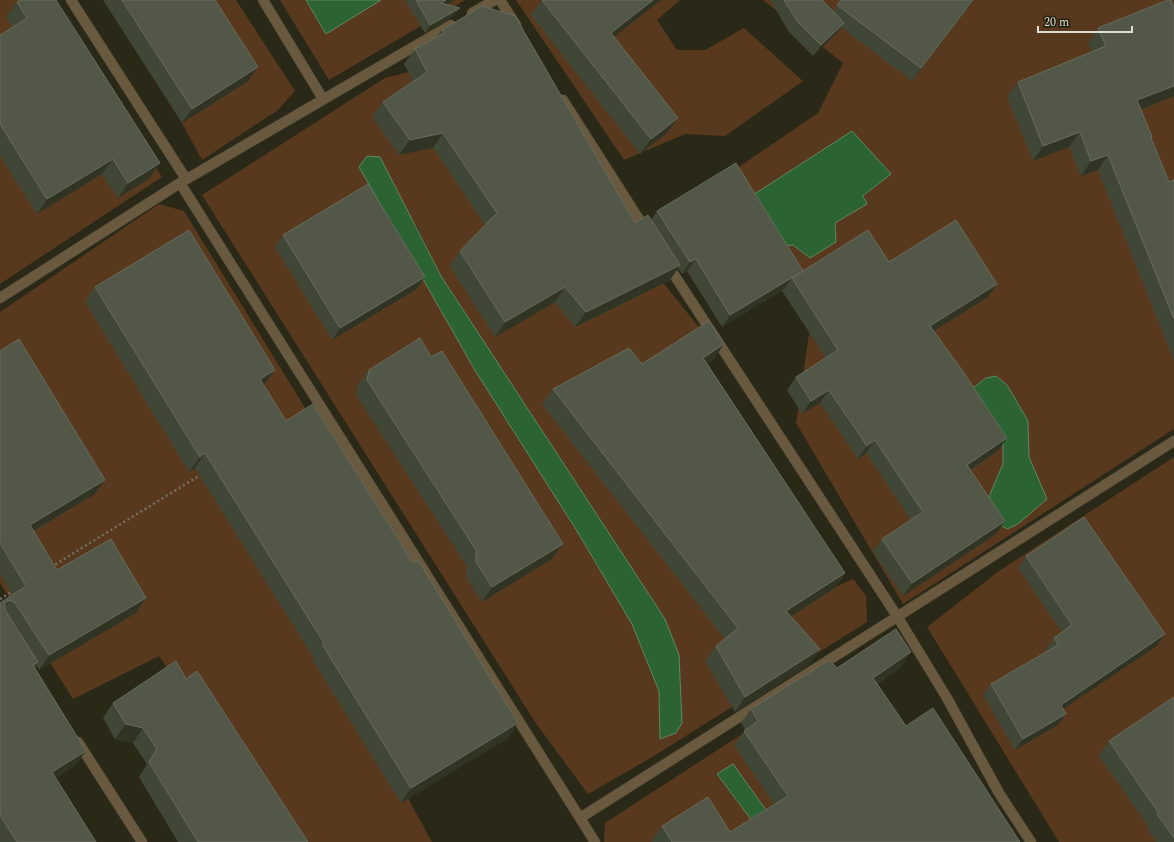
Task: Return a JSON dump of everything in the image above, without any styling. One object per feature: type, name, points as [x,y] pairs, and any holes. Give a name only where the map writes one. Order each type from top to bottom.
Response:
[{"type":"lane","points":[[71,0],[595,842]]},
{"type":"lane","points":[[263,0],[323,99]]},
{"type":"lane","points":[[0,298],[183,181],[495,0]]},
{"type":"lane","points":[[500,0],[521,33]]},
{"type":"lane","points":[[559,94],[652,240]]},
{"type":"lane","points":[[661,253],[897,616],[948,698],[999,793],[1031,842]]},
{"type":"lane","points":[[580,818],[1174,441]]},
{"type":"lane","points":[[70,731],[142,842]]},
{"type":"path","points":[[47,570],[203,473]]},
{"type":"path","points":[[0,599],[14,590]]},
{"type":"shaded area","points":[[0,0],[48,0],[162,177],[0,284]]},
{"type":"shaded area","points":[[195,0],[236,0],[295,91],[278,110],[202,160],[182,123],[248,81]]},
{"type":"shaded area","points":[[280,0],[465,0],[329,80]]},
{"type":"shaded area","points":[[306,0],[381,0],[326,34]]},
{"type":"shaded area","points":[[516,0],[680,0],[657,20],[677,50],[705,50],[744,28],[803,81],[725,136],[685,134],[624,160]]},
{"type":"shaded area","points":[[763,0],[1174,0],[1174,429],[903,604],[796,423],[813,307],[778,258],[727,175],[818,113],[843,63]],"holes":[[[891,174],[863,197],[866,204],[835,223],[810,258],[793,245]],[[1028,421],[1029,457],[1047,499],[990,494],[1003,464],[1003,439]]]},
{"type":"shaded area","points":[[413,71],[652,269],[710,341],[636,389],[781,611],[853,579],[866,596],[867,622],[654,756],[588,794],[535,722],[202,195],[385,78]],"holes":[[[367,156],[417,227],[441,276],[665,619],[679,655],[682,723],[675,733],[660,739],[659,691],[632,624],[577,531]]]},
{"type":"shaded area","points":[[852,131],[891,174],[863,196],[867,204],[835,223],[836,242],[810,258],[793,245],[783,246],[750,197]]},
{"type":"shaded area","points":[[367,156],[380,157],[441,276],[665,619],[679,655],[682,723],[676,733],[660,739],[659,691],[632,624],[577,531],[476,372],[359,167]]},
{"type":"shaded area","points":[[159,204],[184,211],[395,554],[380,747],[432,842],[291,842],[159,656],[73,699],[0,583],[0,312]]},
{"type":"shaded area","points":[[996,376],[1007,385],[1028,421],[1029,457],[1047,499],[1018,524],[1007,529],[996,522],[990,508],[990,494],[1003,464],[1003,439],[969,391],[986,378]]},
{"type":"shaded area","points":[[1174,457],[1174,842],[1059,842],[927,627],[999,571]]},
{"type":"shaded area","points":[[742,734],[818,842],[789,842],[733,765],[717,775],[768,842],[604,842],[605,823]]},
{"type":"shaded area","points":[[733,764],[789,842],[768,842],[717,774]]},
{"type":"building","points":[[20,0],[56,0],[160,163],[128,183],[113,159],[47,199],[0,124],[0,35],[27,18],[17,2]]},
{"type":"building","points":[[122,0],[215,0],[258,67],[192,109]]},
{"type":"building","points":[[416,0],[446,0],[441,3],[460,8],[430,25]]},
{"type":"building","points":[[542,0],[653,0],[611,33],[678,118],[651,139]]},
{"type":"building","points":[[784,0],[822,0],[844,23],[821,45],[797,21]]},
{"type":"building","points":[[841,0],[973,0],[921,68],[837,5]]},
{"type":"building","points":[[1171,0],[1174,8],[1174,86],[1137,100],[1169,182],[1174,180],[1174,319],[1108,155],[1091,161],[1080,132],[1043,146],[1018,82],[1106,46],[1098,28]]},
{"type":"building","points":[[482,6],[515,16],[635,223],[648,215],[680,265],[586,312],[565,287],[505,322],[460,251],[497,213],[443,133],[410,140],[383,102],[427,72],[415,49],[444,33],[442,30]]},
{"type":"building","points":[[736,163],[803,271],[730,315],[696,259],[690,262],[657,211]]},
{"type":"building","points":[[368,184],[425,277],[340,328],[283,235]]},
{"type":"building","points":[[956,220],[997,284],[930,326],[962,370],[1007,438],[967,465],[1005,521],[912,583],[882,539],[923,512],[875,440],[867,446],[829,390],[811,401],[796,377],[838,350],[792,278],[868,230],[889,262]]},
{"type":"building","points":[[189,230],[275,370],[260,379],[286,421],[313,404],[413,563],[418,560],[518,723],[411,788],[322,644],[324,643],[205,453],[200,457],[95,287]]},
{"type":"building","points":[[709,321],[724,344],[703,358],[845,573],[786,611],[820,649],[745,697],[716,646],[738,628],[553,389],[629,348],[642,364]]},
{"type":"building","points":[[420,338],[431,357],[442,351],[563,544],[492,587],[476,562],[476,550],[367,380],[369,370]]},
{"type":"building","points":[[19,339],[105,480],[30,525],[57,570],[111,539],[146,598],[49,655],[15,603],[10,600],[5,603],[5,610],[38,662],[33,665],[86,751],[52,772],[96,842],[17,842],[0,815],[0,603],[26,586],[0,543],[0,351]]},
{"type":"building","points":[[1084,517],[1165,634],[1061,705],[1066,714],[1023,739],[991,684],[1058,645],[1054,638],[1072,625],[1026,556]]},
{"type":"building","points":[[896,629],[911,652],[873,678],[906,726],[933,708],[1020,842],[672,842],[662,826],[708,797],[730,832],[788,796],[744,731],[758,721],[751,709],[829,660],[837,668]]},
{"type":"building","points":[[176,661],[186,679],[197,671],[308,842],[198,842],[149,762],[157,749],[143,728],[126,724],[113,703]]},
{"type":"building","points":[[1174,697],[1174,838],[1109,741]]}]
